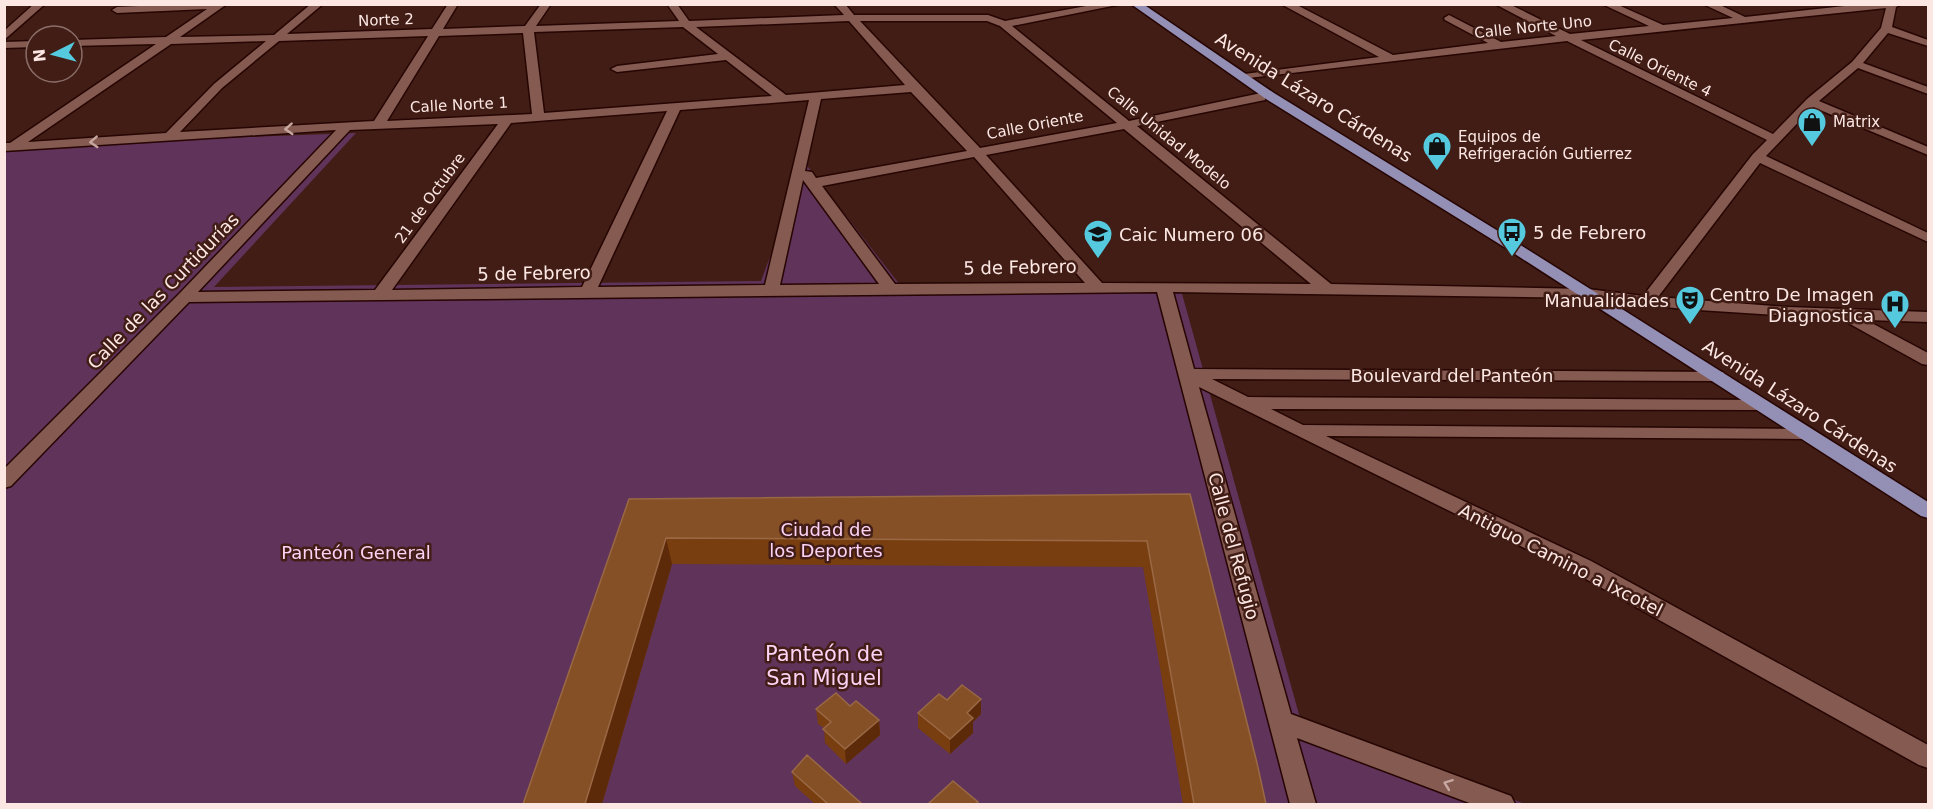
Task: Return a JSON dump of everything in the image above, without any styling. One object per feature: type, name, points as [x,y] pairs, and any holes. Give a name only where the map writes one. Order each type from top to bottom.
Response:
[{"type":"main road","name":"Avenida Lázaro Cárdenas","points":[[1136,4],[1244,77],[1929,511]]},
{"type":"street","points":[[4,37],[40,4]]},
{"type":"street","points":[[169,137],[218,86],[318,4]]},
{"type":"street","points":[[378,125],[453,4]]},
{"type":"street","points":[[538,117],[528,29],[546,4]]},
{"type":"street","points":[[672,4],[686,24],[784,99]]},
{"type":"street","points":[[839,4],[1096,286]]},
{"type":"street","points":[[1004,24],[1117,4]]},
{"type":"street","points":[[1286,4],[1392,59]]},
{"type":"street","name":"Calle Oriente 4","points":[[1500,4],[1776,140]]},
{"type":"street","points":[[1606,4],[1661,27]]},
{"type":"street","points":[[1708,4],[1744,18]]},
{"type":"street","points":[[1818,4],[1834,10]]},
{"type":"street","points":[[117,9],[220,5]]},
{"type":"street","points":[[9,146],[171,40],[220,5]]},
{"type":"street","points":[[1647,301],[1758,157],[1810,102],[1856,64],[1886,29],[1894,5]]},
{"type":"street","name":"Calle Norte Uno","points":[[1244,77],[1661,27],[1894,5]]},
{"type":"street","name":"Norte 2","points":[[84,43],[854,18],[988,18]]},
{"type":"street","name":"Calle Unidad Modelo","points":[[988,18],[1004,24],[1326,288]]},
{"type":"street","points":[[1449,18],[1499,45]]},
{"type":"street","points":[[1886,29],[1929,43]]},
{"type":"street","points":[[4,45],[24,44]]},
{"type":"street","points":[[617,69],[729,56]]},
{"type":"street","points":[[1856,64],[1929,91]]},
{"type":"street","name":"Calle Norte 1","points":[[9,146],[347,126],[507,120],[914,88]]},
{"type":"street","points":[[771,291],[816,96]]},
{"type":"street","name":"Calle Oriente","points":[[814,183],[1126,125],[1261,97]]},
{"type":"street","points":[[1810,102],[1929,151]]},
{"type":"street","points":[[588,292],[675,107]]},
{"type":"street","name":"21 de Octubre","points":[[380,295],[507,120]]},
{"type":"street","name":"Calle de las Curtidurías","points":[[4,481],[185,297],[347,126]]},
{"type":"street","points":[[1758,157],[1929,238]]},
{"type":"street","points":[[800,168],[814,183],[891,289]]},
{"type":"street","name":"5 de Febrero","points":[[185,297],[1096,286],[1326,288],[1586,293],[1647,301],[1845,315],[1929,317]]},
{"type":"street","name":"Calle del Refugio","points":[[1164,288],[1303,804]]},
{"type":"street","points":[[1845,315],[1929,360]]},
{"type":"street","name":"Boulevard del Panteón","points":[[1188,374],[1717,376]]},
{"type":"street","name":"Antiguo Camino a Ixcotel","points":[[1188,374],[1298,430],[1583,567],[1929,757]]},
{"type":"street","name":"Boulevard del Panteón","points":[[1243,403],[1759,404]]},
{"type":"street","points":[[1298,430],[1804,433]]},
{"type":"street","points":[[1282,722],[1502,804]]},
{"type":"green space","name":"Ciudad de los Deportes","points":[[356,133],[214,287],[761,281],[805,163],[900,285],[1179,283],[1300,718],[1525,804],[5,804],[5,146]]},
{"type":"building","points":[[1190,494],[1266,804],[1194,804],[1147,541],[666,538],[585,804],[523,804],[629,499]]},
{"type":"building","points":[[962,685],[981,699],[967,713],[973,718],[950,739],[918,713],[939,694],[947,700]]},
{"type":"building","points":[[836,693],[850,706],[856,701],[879,720],[845,749],[823,729],[831,722],[816,709]]},
{"type":"building","points":[[807,755],[862,804],[828,804],[792,772]]},
{"type":"building","points":[[953,781],[978,802],[975,804],[928,804]]},
{"type":"place","name":"Matrix","points":[[1812,148]]},
{"type":"place","name":"Equipos de Refrigeración Gutierrez","points":[[1437,172]]},
{"type":"place","name":"5 de Febrero","points":[[1512,258]]},
{"type":"place","name":"Caic Numero 06","points":[[1098,260]]},
{"type":"place","name":"Manualidades","points":[[1690,326]]},
{"type":"place","name":"Centro De Imagen Diagnostica","points":[[1895,330]]},
{"type":"park label","name":"Panteón General","points":[[356,552]]},
{"type":"park label","name":"Panteón de San Miguel","points":[[824,666]]}]
